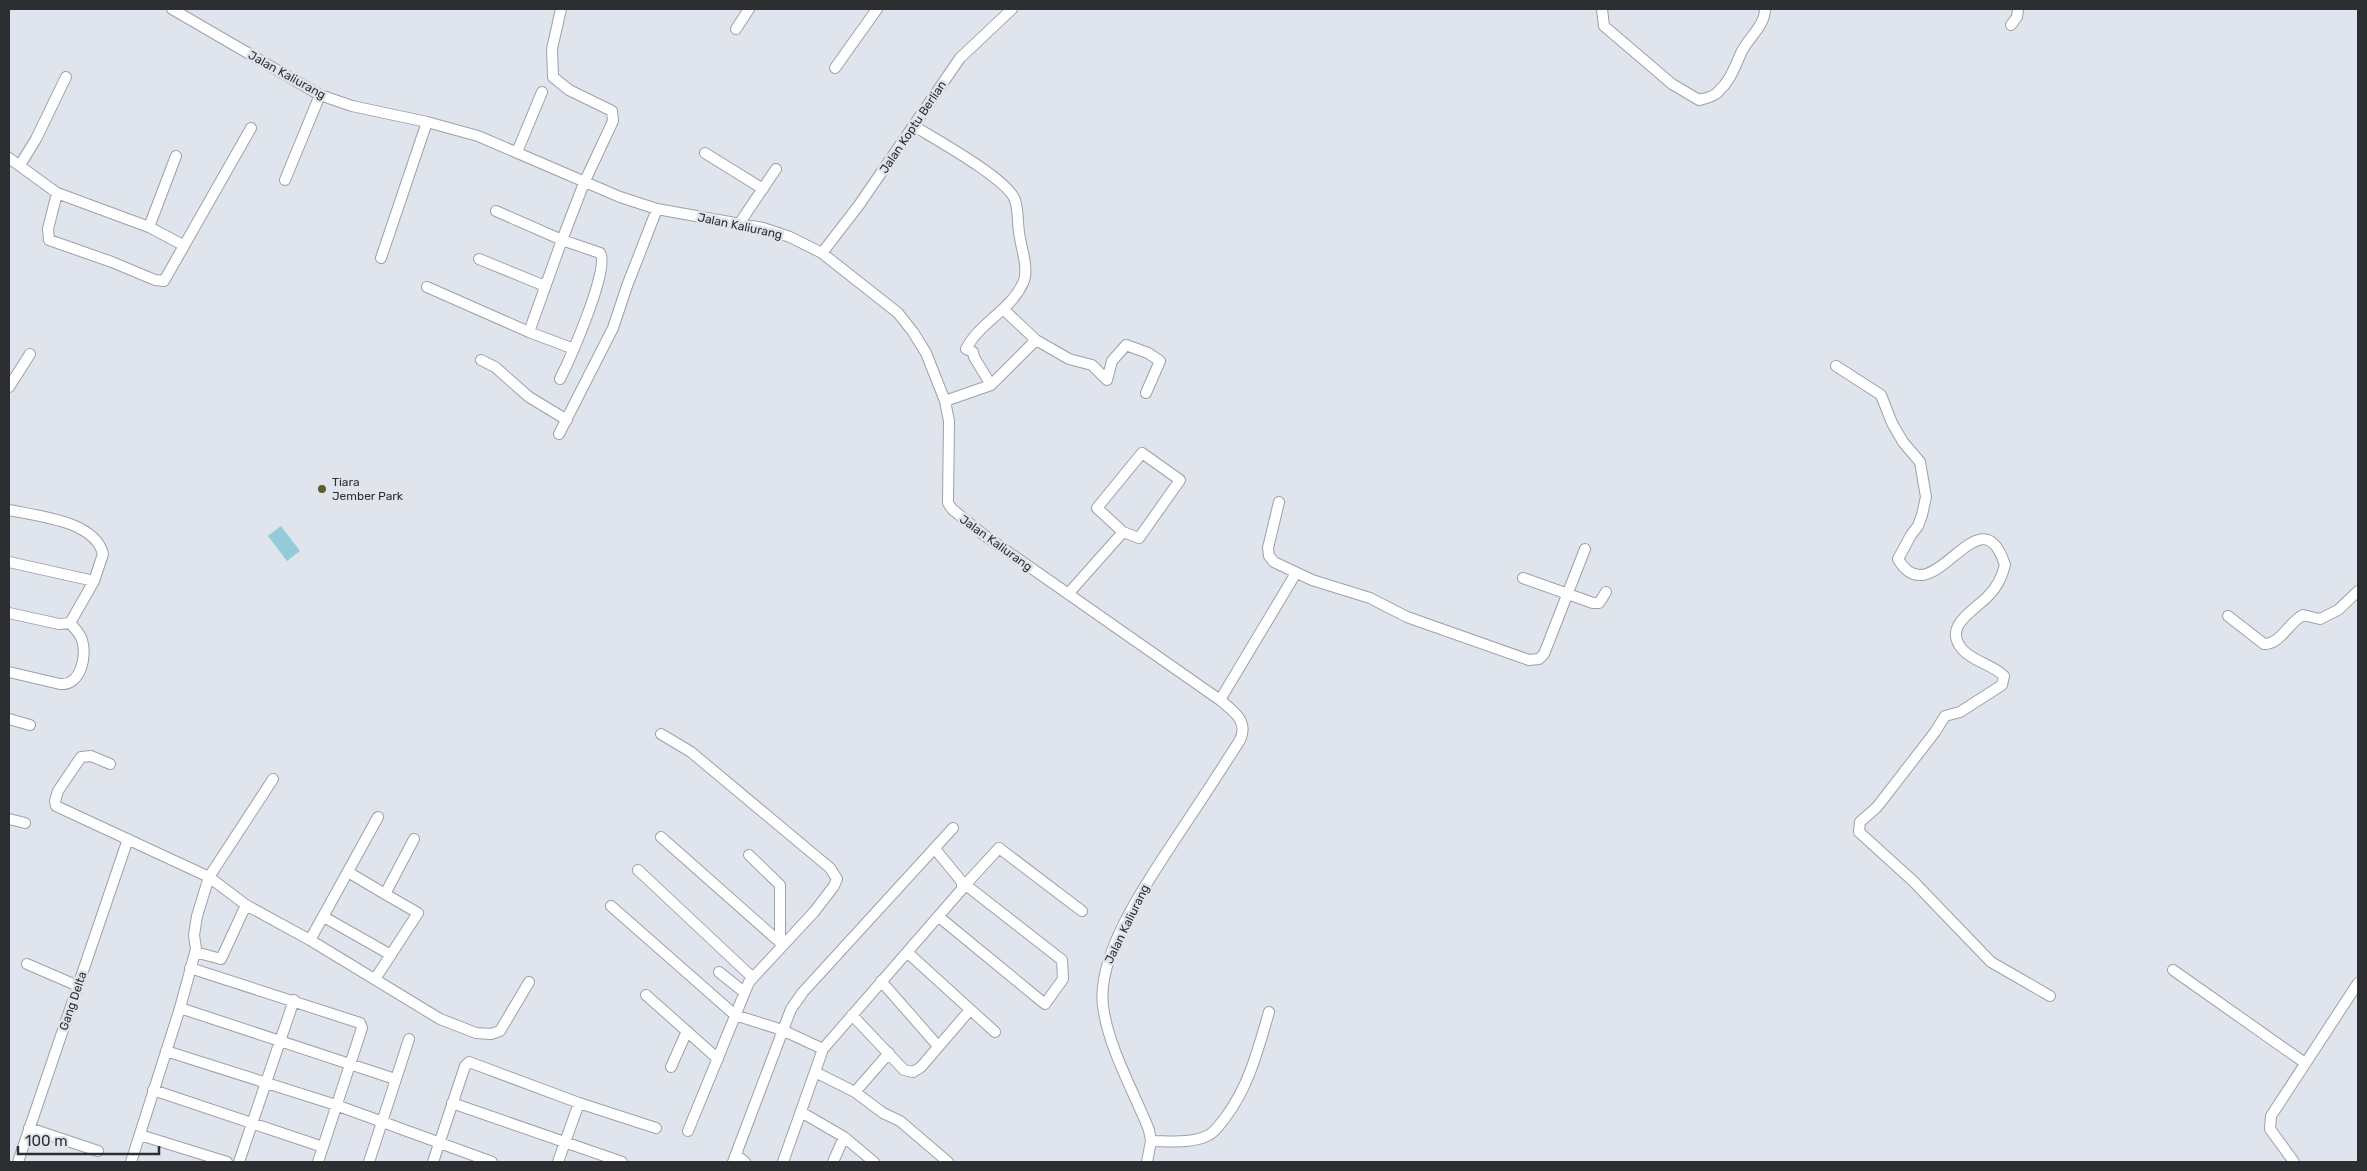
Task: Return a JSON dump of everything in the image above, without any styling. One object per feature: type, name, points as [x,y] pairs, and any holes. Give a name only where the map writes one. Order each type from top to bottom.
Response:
[{"type":"street","name":"Jalan Kaliurang","points":[[172,9],[320,95],[352,106],[476,135],[584,183],[657,209],[739,224],[790,237],[822,253],[898,313],[926,353],[945,401],[949,429],[947,488],[950,506],[984,535],[1220,700],[1240,719],[1242,735],[1131,911],[1106,966],[1103,978],[1103,1007],[1111,1039],[1150,1130],[1151,1141],[1147,1162]]},
{"type":"street","points":[[529,332],[584,183],[611,126],[613,114],[606,107],[560,84],[553,77],[552,49],[561,9]]},
{"type":"street","points":[[736,30],[747,9]]},
{"type":"street","points":[[835,68],[877,9]]},
{"type":"street","points":[[1602,9],[1604,26],[1672,84],[1699,100],[1717,93],[1732,75],[1741,53],[1758,29],[1764,9]]},
{"type":"street","points":[[2011,25],[2017,17],[2018,9]]},
{"type":"street","name":"Jalan Koptu Berlian","points":[[822,253],[859,206],[960,58],[1005,10]]},
{"type":"street","points":[[20,165],[36,139],[66,77]]},
{"type":"street","points":[[517,152],[542,92]]},
{"type":"street","points":[[285,180],[320,95]]},
{"type":"street","points":[[381,258],[427,122]]},
{"type":"street","points":[[914,126],[999,182],[1015,200],[1025,276],[1019,290],[1003,309],[978,333],[966,349],[973,352],[974,357],[991,385]]},
{"type":"street","points":[[57,193],[47,234],[48,239],[160,282],[166,279],[183,245],[251,128]]},
{"type":"street","points":[[706,153],[763,189]]},
{"type":"street","points":[[149,228],[176,156]]},
{"type":"street","points":[[9,158],[57,193],[149,228],[183,245]]},
{"type":"street","points":[[739,224],[776,169]]},
{"type":"street","points":[[559,434],[613,328],[635,263],[657,209]]},
{"type":"street","points":[[496,212],[600,254],[603,257],[600,276],[574,349],[560,379]]},
{"type":"street","points":[[478,258],[545,286]]},
{"type":"street","points":[[427,286],[529,332],[574,349]]},
{"type":"street","points":[[1003,309],[1036,340],[1069,359],[1092,366],[1107,380],[1112,361],[1126,346],[1148,353],[1160,361],[1146,393]]},
{"type":"street","points":[[945,401],[991,385],[1036,340]]},
{"type":"street","points":[[9,387],[30,354]]},
{"type":"street","points":[[481,360],[495,368],[529,397],[567,420]]},
{"type":"street","points":[[1836,366],[1881,395],[1892,423],[1920,462],[1925,482],[1926,497],[1922,515],[1918,526],[1906,542],[1898,559],[1909,572],[1918,577],[1933,573],[1974,540],[1984,539],[1996,545],[2005,565],[2000,581],[1988,597],[1968,612],[1956,628],[1956,640],[1962,650],[1976,660],[1999,671],[2004,676],[2004,680],[1995,690],[1960,712],[1945,716],[1877,807],[1860,822],[1859,832],[1913,881],[1991,962],[2050,996]]},
{"type":"street","points":[[1142,453],[1180,480],[1138,538],[1123,532],[1097,508],[1142,453]]},
{"type":"street","points":[[1279,502],[1268,554],[1271,560],[1296,573],[1370,598],[1407,617],[1532,660],[1540,658],[1544,654],[1585,549]]},
{"type":"street","points":[[9,510],[69,524],[84,530],[94,537],[102,554],[94,581],[70,623]]},
{"type":"street","points":[[1068,594],[1123,532]]},
{"type":"street","points":[[9,562],[94,581]]},
{"type":"street","points":[[1220,700],[1296,573]]},
{"type":"street","points":[[1523,578],[1566,595],[1597,604],[1606,592]]},
{"type":"street","points":[[2228,616],[2264,644],[2269,644],[2275,641],[2296,618],[2303,615],[2320,619],[2328,616],[2358,591]]},
{"type":"street","points":[[9,613],[59,624],[70,623]]},
{"type":"street","points":[[9,672],[60,684],[67,684],[74,680],[81,668],[84,651],[80,636],[70,623]]},
{"type":"street","points":[[9,719],[30,725]]},
{"type":"street","points":[[661,734],[691,752],[835,874],[837,881],[827,896],[781,943],[752,977],[744,992],[688,1131]]},
{"type":"street","points":[[110,764],[91,756],[81,757],[58,791],[54,803],[128,840],[210,876],[246,905],[310,940],[440,1019],[469,1031],[490,1034],[500,1031],[529,982]]},
{"type":"street","points":[[131,1162],[180,1008],[195,952],[194,929],[210,876],[273,779]]},
{"type":"street","points":[[310,940],[378,818]]},
{"type":"street","points":[[9,819],[25,823]]},
{"type":"street","points":[[745,1162],[734,1159],[791,1009],[803,992],[953,828]]},
{"type":"street","points":[[661,836],[781,943]]},
{"type":"street","points":[[385,894],[414,839]]},
{"type":"street","name":"Gang Delta","points":[[18,1162],[128,840]]},
{"type":"street","points":[[783,1162],[823,1049],[939,917],[964,884],[999,848],[1082,911]]},
{"type":"street","points":[[935,849],[964,884],[1062,960],[1063,979],[1044,1004],[939,917]]},
{"type":"street","points":[[749,855],[780,885],[781,943]]},
{"type":"street","points":[[638,870],[752,977]]},
{"type":"street","points":[[348,872],[418,913],[375,979]]},
{"type":"street","points":[[195,952],[221,959],[246,905]]},
{"type":"street","points":[[612,906],[735,1015],[782,1030],[823,1049]]},
{"type":"street","points":[[324,917],[391,955]]},
{"type":"street","points":[[908,953],[969,1011],[995,1032]]},
{"type":"street","points":[[27,964],[78,986]]},
{"type":"street","points":[[190,968],[294,1000],[360,1023],[362,1028],[318,1162]]},
{"type":"street","points":[[2173,970],[2304,1063]]},
{"type":"street","points":[[719,972],[744,992]]},
{"type":"street","points":[[881,981],[938,1046]]},
{"type":"street","points":[[2294,1162],[2276,1139],[2269,1124],[2271,1116],[2358,983]]},
{"type":"street","points":[[646,996],[718,1059]]},
{"type":"street","points":[[239,1162],[294,1000]]},
{"type":"street","points":[[180,1008],[395,1079]]},
{"type":"street","points":[[852,1015],[904,1070],[913,1072],[921,1067],[969,1011]]},
{"type":"street","points":[[1151,1141],[1200,1139],[1218,1128],[1240,1097],[1246,1084],[1269,1012]]},
{"type":"street","points":[[671,1067],[687,1031]]},
{"type":"street","points":[[369,1162],[380,1122],[409,1039]]},
{"type":"street","points":[[166,1051],[267,1081],[492,1162]]},
{"type":"street","points":[[855,1092],[889,1053]]},
{"type":"street","points":[[433,1162],[465,1066],[469,1062],[579,1103],[656,1128]]},
{"type":"street","points":[[815,1072],[855,1092],[883,1113],[900,1120],[948,1162]]},
{"type":"street","points":[[154,1090],[323,1147]]},
{"type":"street","points":[[452,1103],[622,1162]]},
{"type":"street","points":[[558,1162],[579,1103]]},
{"type":"street","points":[[801,1112],[844,1137],[874,1162]]},
{"type":"street","points":[[29,1128],[98,1152]]},
{"type":"street","points":[[140,1135],[227,1162]]},
{"type":"street","points":[[833,1162],[844,1137]]},
{"type":"water","points":[[281,526],[300,551],[287,561],[268,536]]},
{"type":"place","name":"Tiara Jember Park","points":[[322,489]]}]
